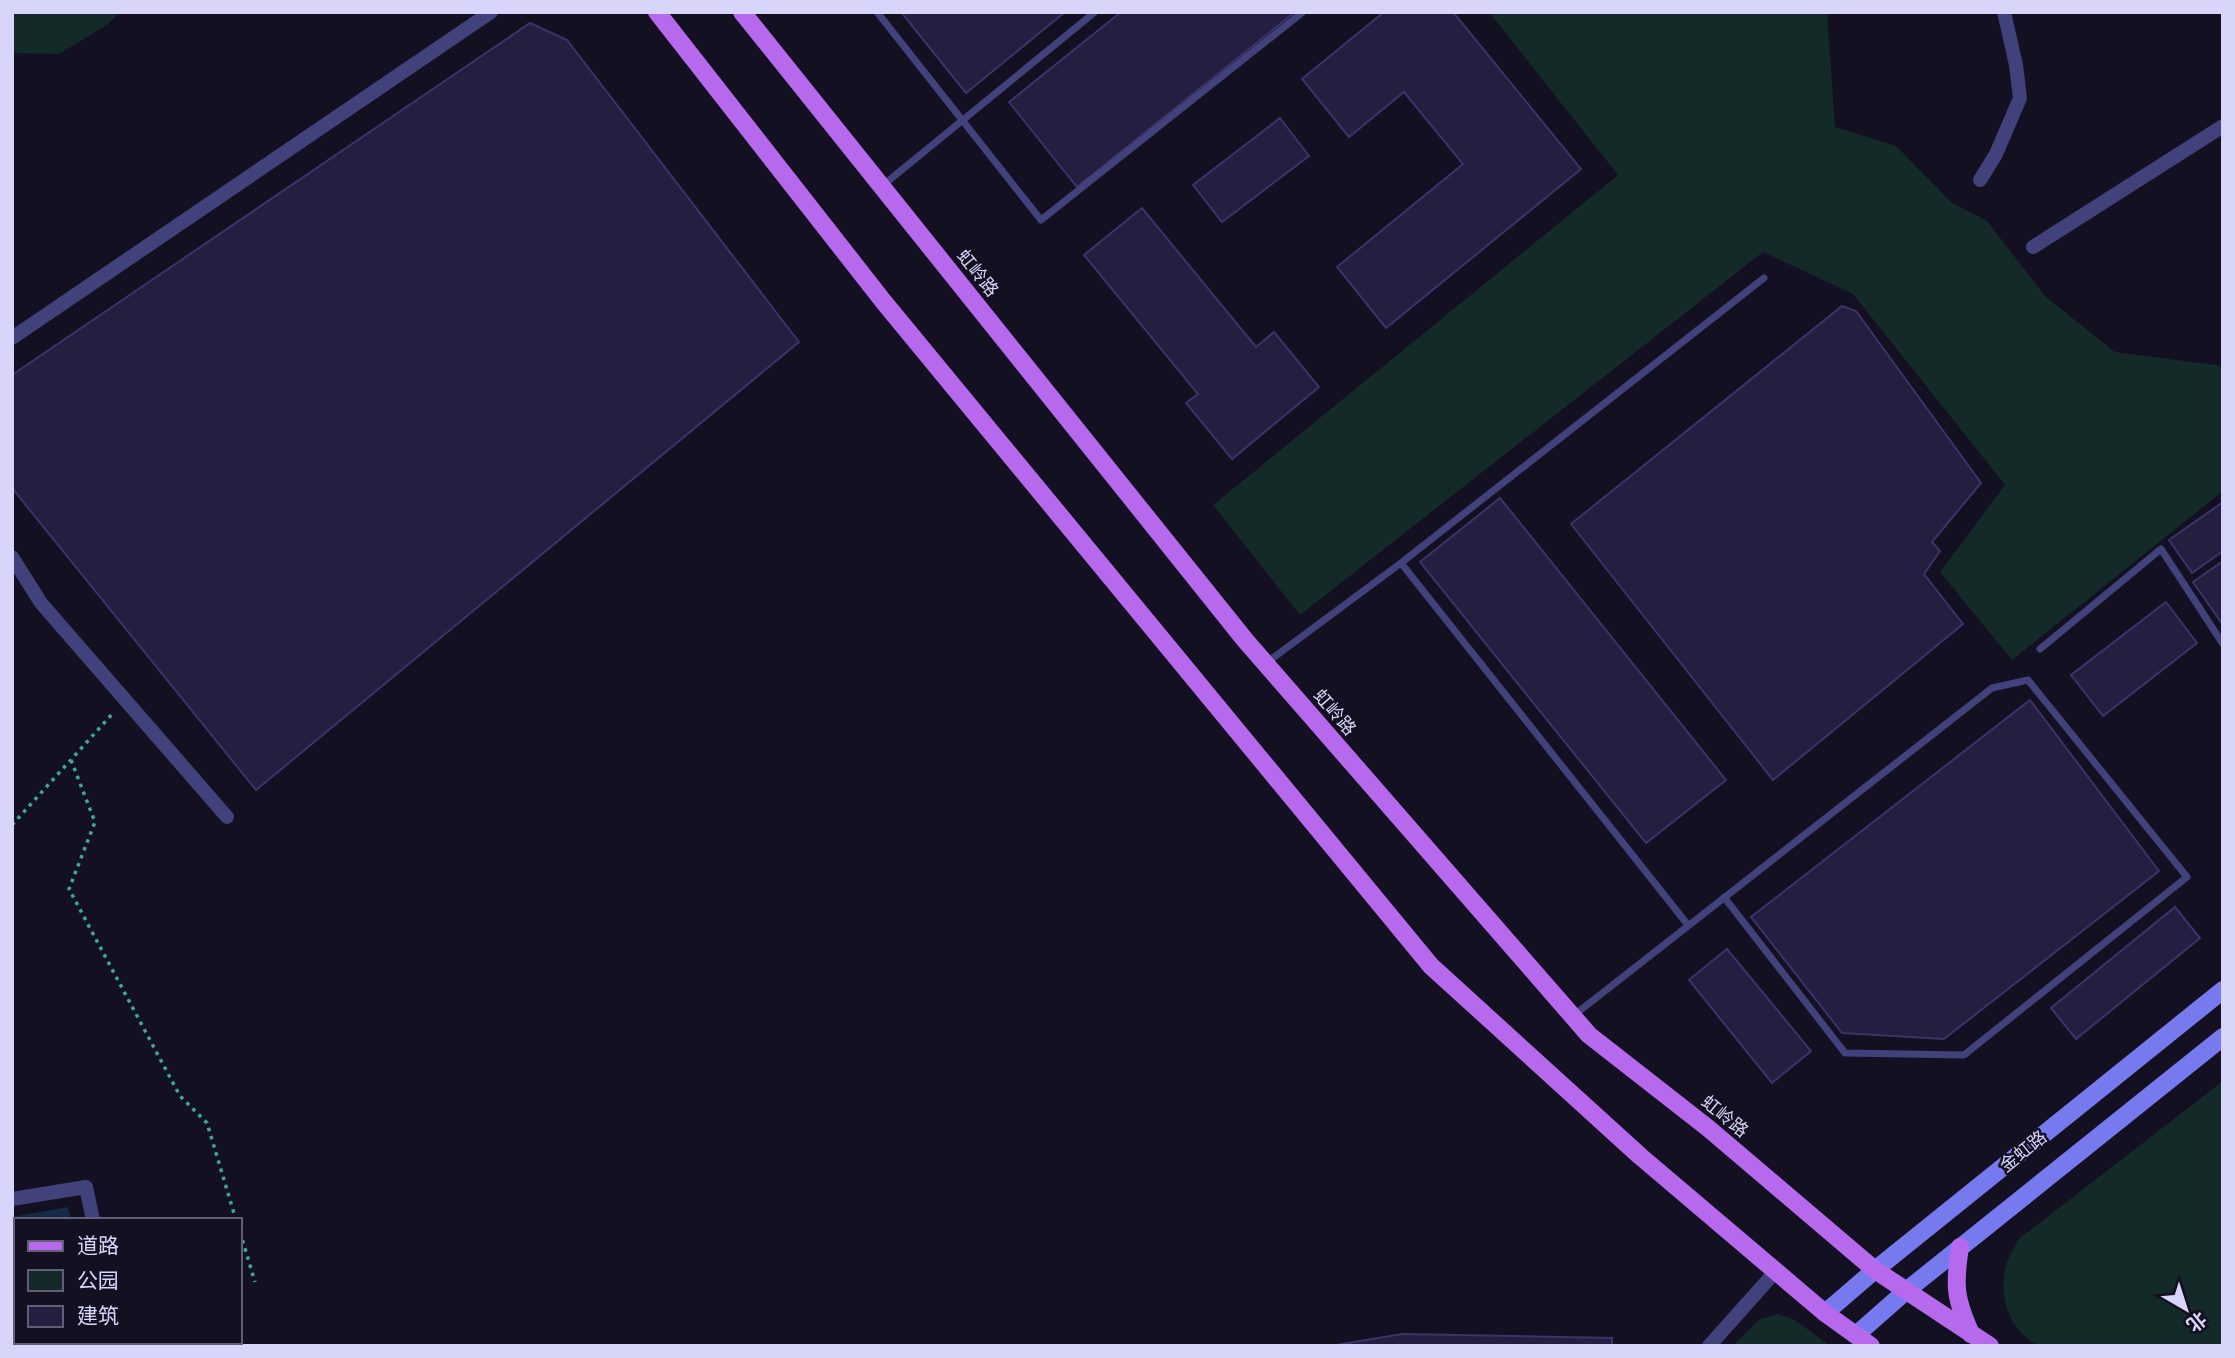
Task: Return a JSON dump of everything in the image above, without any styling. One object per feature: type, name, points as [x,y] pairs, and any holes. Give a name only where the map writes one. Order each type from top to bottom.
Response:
[{"type":"main road","points":[[657,12],[892,311],[1431,966],[1640,1156],[1825,1313],[1871,1346]]},
{"type":"main road","name":"虹岭路","points":[[742,12],[1265,663],[1589,1035],[1708,1128],[1875,1270],[1990,1346]]},
{"type":"main road","points":[[1961,1248],[1955,1280],[1959,1307],[1971,1334]]},
{"type":"street","points":[[12,338],[491,12]]},
{"type":"street","points":[[1980,180],[1996,154],[2020,99],[2008,14]]},
{"type":"street","points":[[2033,247],[2223,126]]},
{"type":"street","points":[[12,557],[41,603],[227,817]]},
{"type":"street","name":"金虹路","points":[[1825,1313],[2223,990]]},
{"type":"street","name":"金虹路","points":[[1856,1335],[2223,1037]]},
{"type":"street","points":[[12,1199],[86,1187],[93,1218]]},
{"type":"street","points":[[1709,1346],[1776,1271]]},
{"type":"lane","points":[[877,12],[1041,220],[1303,12]]},
{"type":"lane","points":[[881,187],[1095,12]]},
{"type":"lane","points":[[1265,663],[1401,563],[1764,278]]},
{"type":"lane","points":[[2040,649],[2161,549],[2223,644]]},
{"type":"lane","points":[[1401,563],[1688,925]]},
{"type":"lane","points":[[1572,1016],[1688,925],[1992,688],[2028,680],[2187,877],[1964,1055],[1845,1053],[1724,897]]},
{"type":"path","points":[[12,825],[125,700]]},
{"type":"path","points":[[71,760],[95,822],[69,889],[180,1096],[207,1123],[235,1218]]},
{"type":"path","points":[[242,1239],[255,1282]]},
{"type":"green space","points":[[12,12],[120,12],[107,25],[59,54],[12,53]]},
{"type":"green space","points":[[1489,12],[1827,12],[1835,127],[1896,146],[1951,202],[1987,221],[2045,296],[2115,352],[2223,366],[2223,491],[2012,660],[1940,572],[2005,485],[1853,294],[1763,252],[1300,615],[1213,505],[1618,175]]},
{"type":"green space","points":[[2223,1081],[2223,1346],[2039,1346],[2028,1339],[2013,1321],[2003,1287],[2007,1262],[2020,1238]]},
{"type":"green space","points":[[1778,1314],[1795,1320],[1830,1346],[1740,1346],[1736,1343],[1760,1319]]},
{"type":"water","points":[[68,1207],[71,1218],[14,1218],[14,1344],[21,1344],[12,1346],[12,1217]]},
{"type":"building","points":[[901,12],[1065,12],[966,93]]},
{"type":"building","points":[[1121,12],[1295,12],[1077,187],[1009,102]]},
{"type":"building","points":[[1384,12],[1453,12],[1581,169],[1386,328],[1337,267],[1463,164],[1404,92],[1349,137],[1302,79]]},
{"type":"building","points":[[530,23],[567,40],[799,342],[256,790],[12,488],[12,375]]},
{"type":"building","points":[[1280,118],[1309,156],[1222,222],[1193,185]]},
{"type":"building","points":[[1142,208],[1256,347],[1274,332],[1319,387],[1232,459],[1186,403],[1198,394],[1084,255]]},
{"type":"building","points":[[1842,306],[1856,311],[1981,483],[1932,542],[1940,551],[1924,574],[1963,624],[1773,780],[1571,524]]},
{"type":"building","points":[[1500,498],[1726,780],[1646,843],[1420,562]]},
{"type":"building","points":[[2223,502],[2223,551],[2192,573],[2169,540]]},
{"type":"building","points":[[2223,561],[2223,625],[2193,582]]},
{"type":"building","points":[[2166,602],[2197,643],[2103,716],[2071,675]]},
{"type":"building","points":[[2030,700],[2159,871],[1944,1039],[1842,1033],[1751,917]]},
{"type":"building","points":[[2175,907],[2200,938],[2076,1039],[2051,1008]]},
{"type":"building","points":[[1727,949],[1811,1051],[1772,1083],[1689,980]]},
{"type":"building","points":[[1402,1334],[1612,1338],[1612,1346],[1330,1346]]}]
